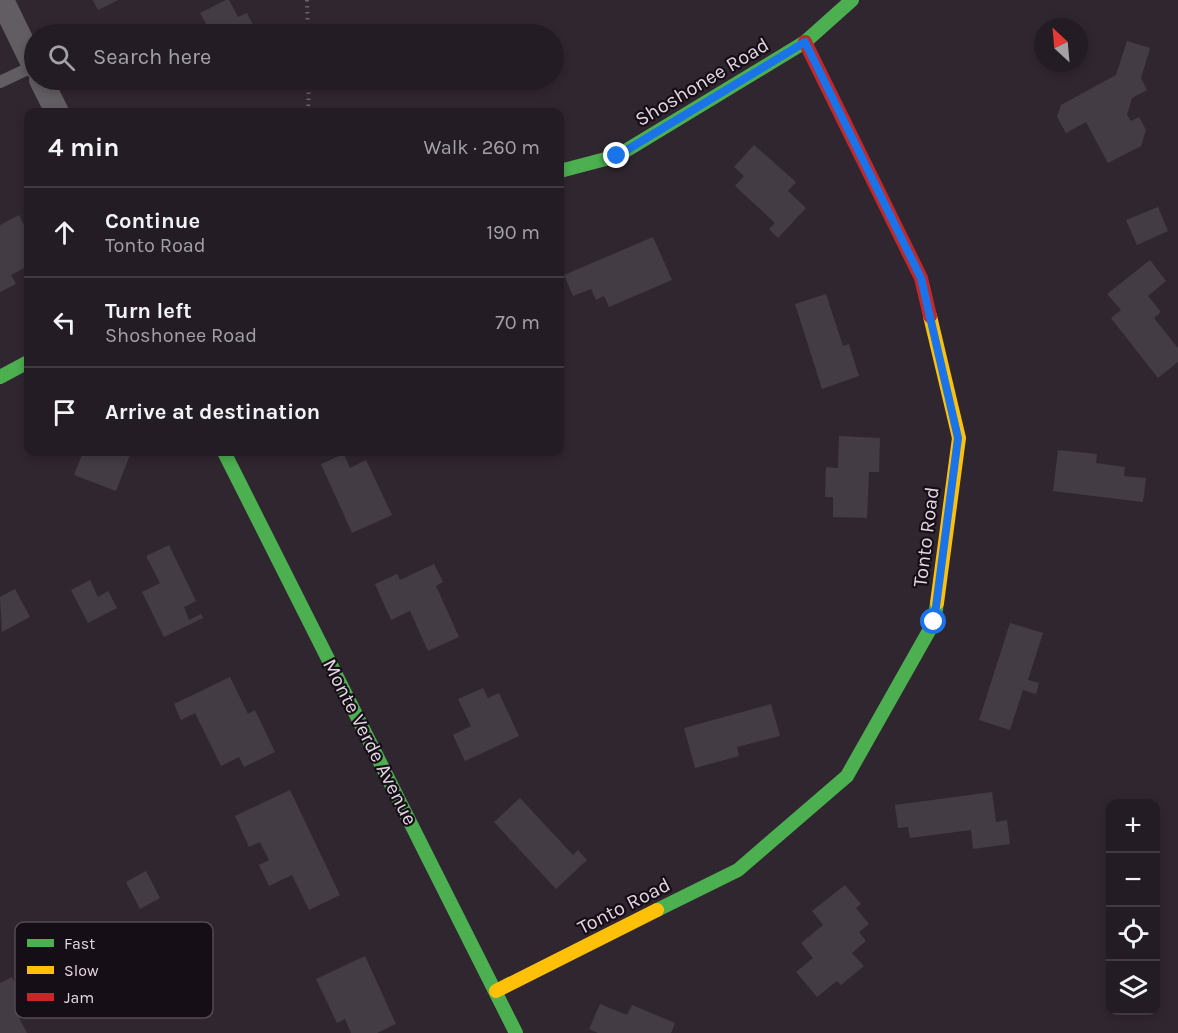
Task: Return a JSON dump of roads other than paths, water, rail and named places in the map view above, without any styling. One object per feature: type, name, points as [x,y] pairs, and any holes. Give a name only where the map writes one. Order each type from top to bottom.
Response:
[{"type":"street","points":[[2,0],[24,45]]},
{"type":"street","name":"Shoshonee Road","points":[[564,170],[617,156],[805,42],[852,0]]},
{"type":"street","name":"Tonto Road","points":[[496,991],[738,870],[847,776],[934,622],[958,438],[921,278],[805,42]]},
{"type":"street","points":[[46,90],[55,108]]},
{"type":"street","points":[[0,377],[24,364]]},
{"type":"street","name":"Monte Verde Avenue","points":[[226,456],[516,1033]]},
{"type":"lane","points":[[0,82],[24,71]]}]
